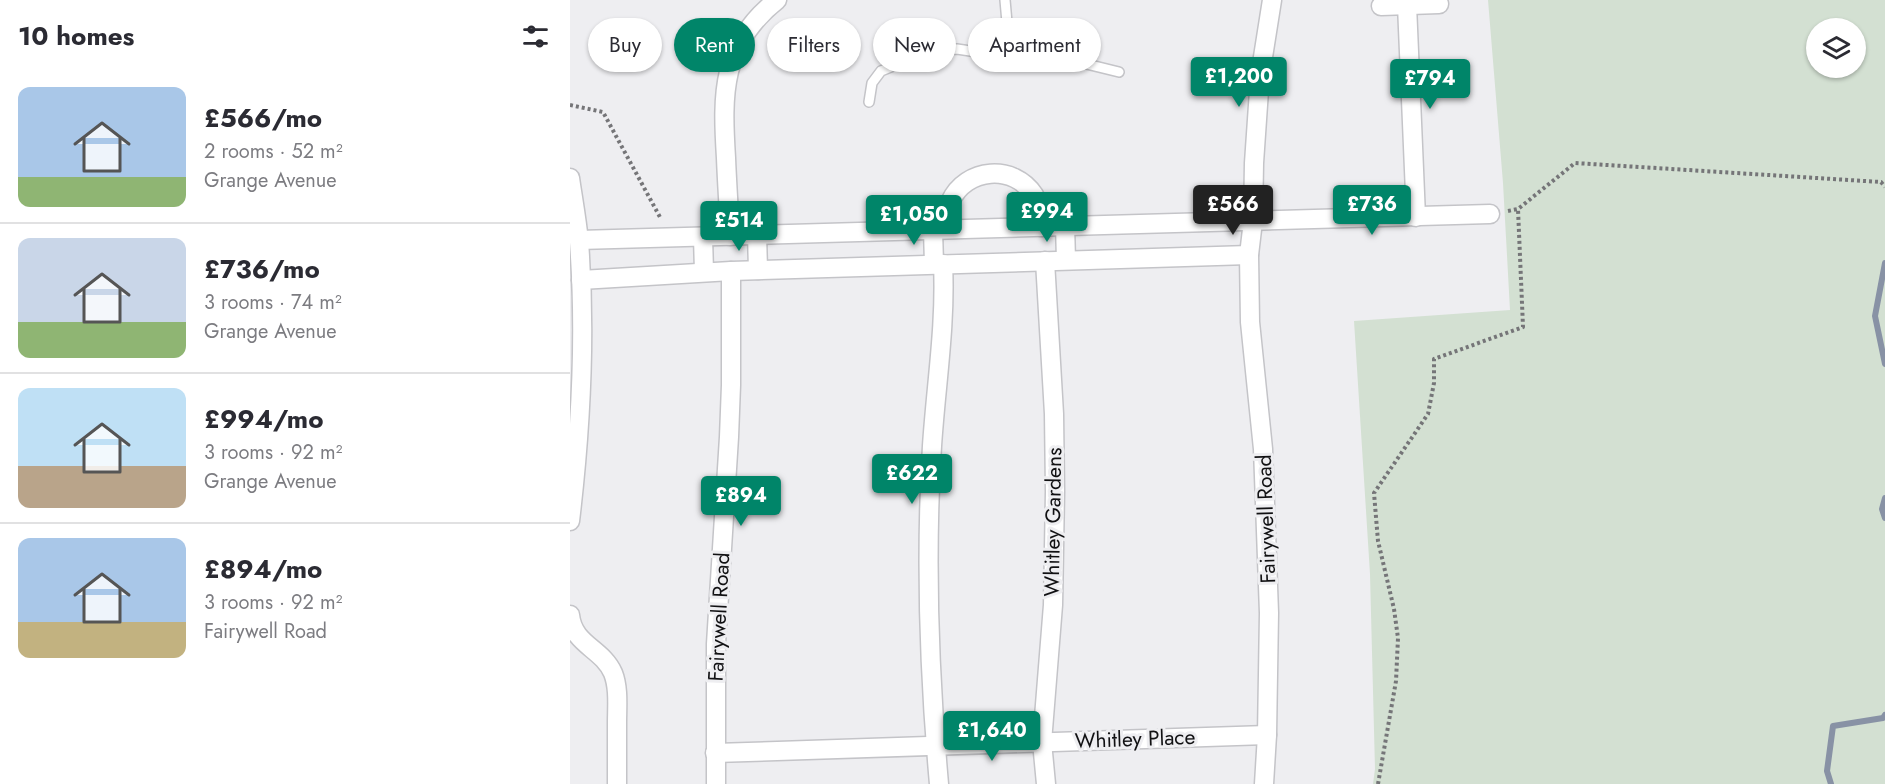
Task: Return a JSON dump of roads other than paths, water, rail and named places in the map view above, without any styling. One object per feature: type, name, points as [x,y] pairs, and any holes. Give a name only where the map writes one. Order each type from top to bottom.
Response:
[{"type":"street","points":[[730,236],[723,111],[727,76],[732,59],[748,30],[777,0]]},
{"type":"street","name":"Fairywell Road","points":[[1263,784],[1267,735],[1269,613],[1263,449],[1250,322],[1250,255],[1258,96],[1272,0]]},
{"type":"street","points":[[1381,6],[1439,4]]},
{"type":"street","points":[[1407,5],[1416,217]]},
{"type":"street","points":[[939,784],[930,648],[929,546],[932,447],[944,291],[939,264],[941,229],[954,195],[972,179],[995,173],[1014,177],[1029,190],[1039,208],[1042,227]]},
{"type":"street","points":[[570,178],[579,240],[581,280],[570,521]]},
{"type":"street","points":[[579,240],[1490,214]]},
{"type":"street","points":[[1065,225],[1066,260]]},
{"type":"street","points":[[757,234],[758,270]]},
{"type":"street","points":[[703,237],[704,272]]},
{"type":"street","points":[[581,280],[704,272],[1250,255]]},
{"type":"street","name":"Whitley Gardens","points":[[1045,261],[1054,414],[1055,501],[1051,639],[1042,742],[1046,784]]},
{"type":"street","name":"Fairywell Road","points":[[716,784],[717,633],[731,396],[731,271]]},
{"type":"street","points":[[570,615],[571,625],[579,637],[603,659],[614,676],[617,696],[617,784]]},
{"type":"street","name":"Whitley Place","points":[[715,753],[1267,735]]},
{"type":"lane","points":[[1005,0],[1007,18]]},
{"type":"lane","points":[[869,102],[872,83],[877,74],[911,58],[937,51],[968,51]]},
{"type":"lane","points":[[1101,68],[1119,72]]},
{"type":"waterway","points":[[1885,263],[1875,316],[1885,364]]},
{"type":"waterway","points":[[1885,498],[1882,509],[1885,518]]},
{"type":"waterway","points":[[1831,784],[1827,771],[1833,726],[1883,718],[1885,715]]}]
